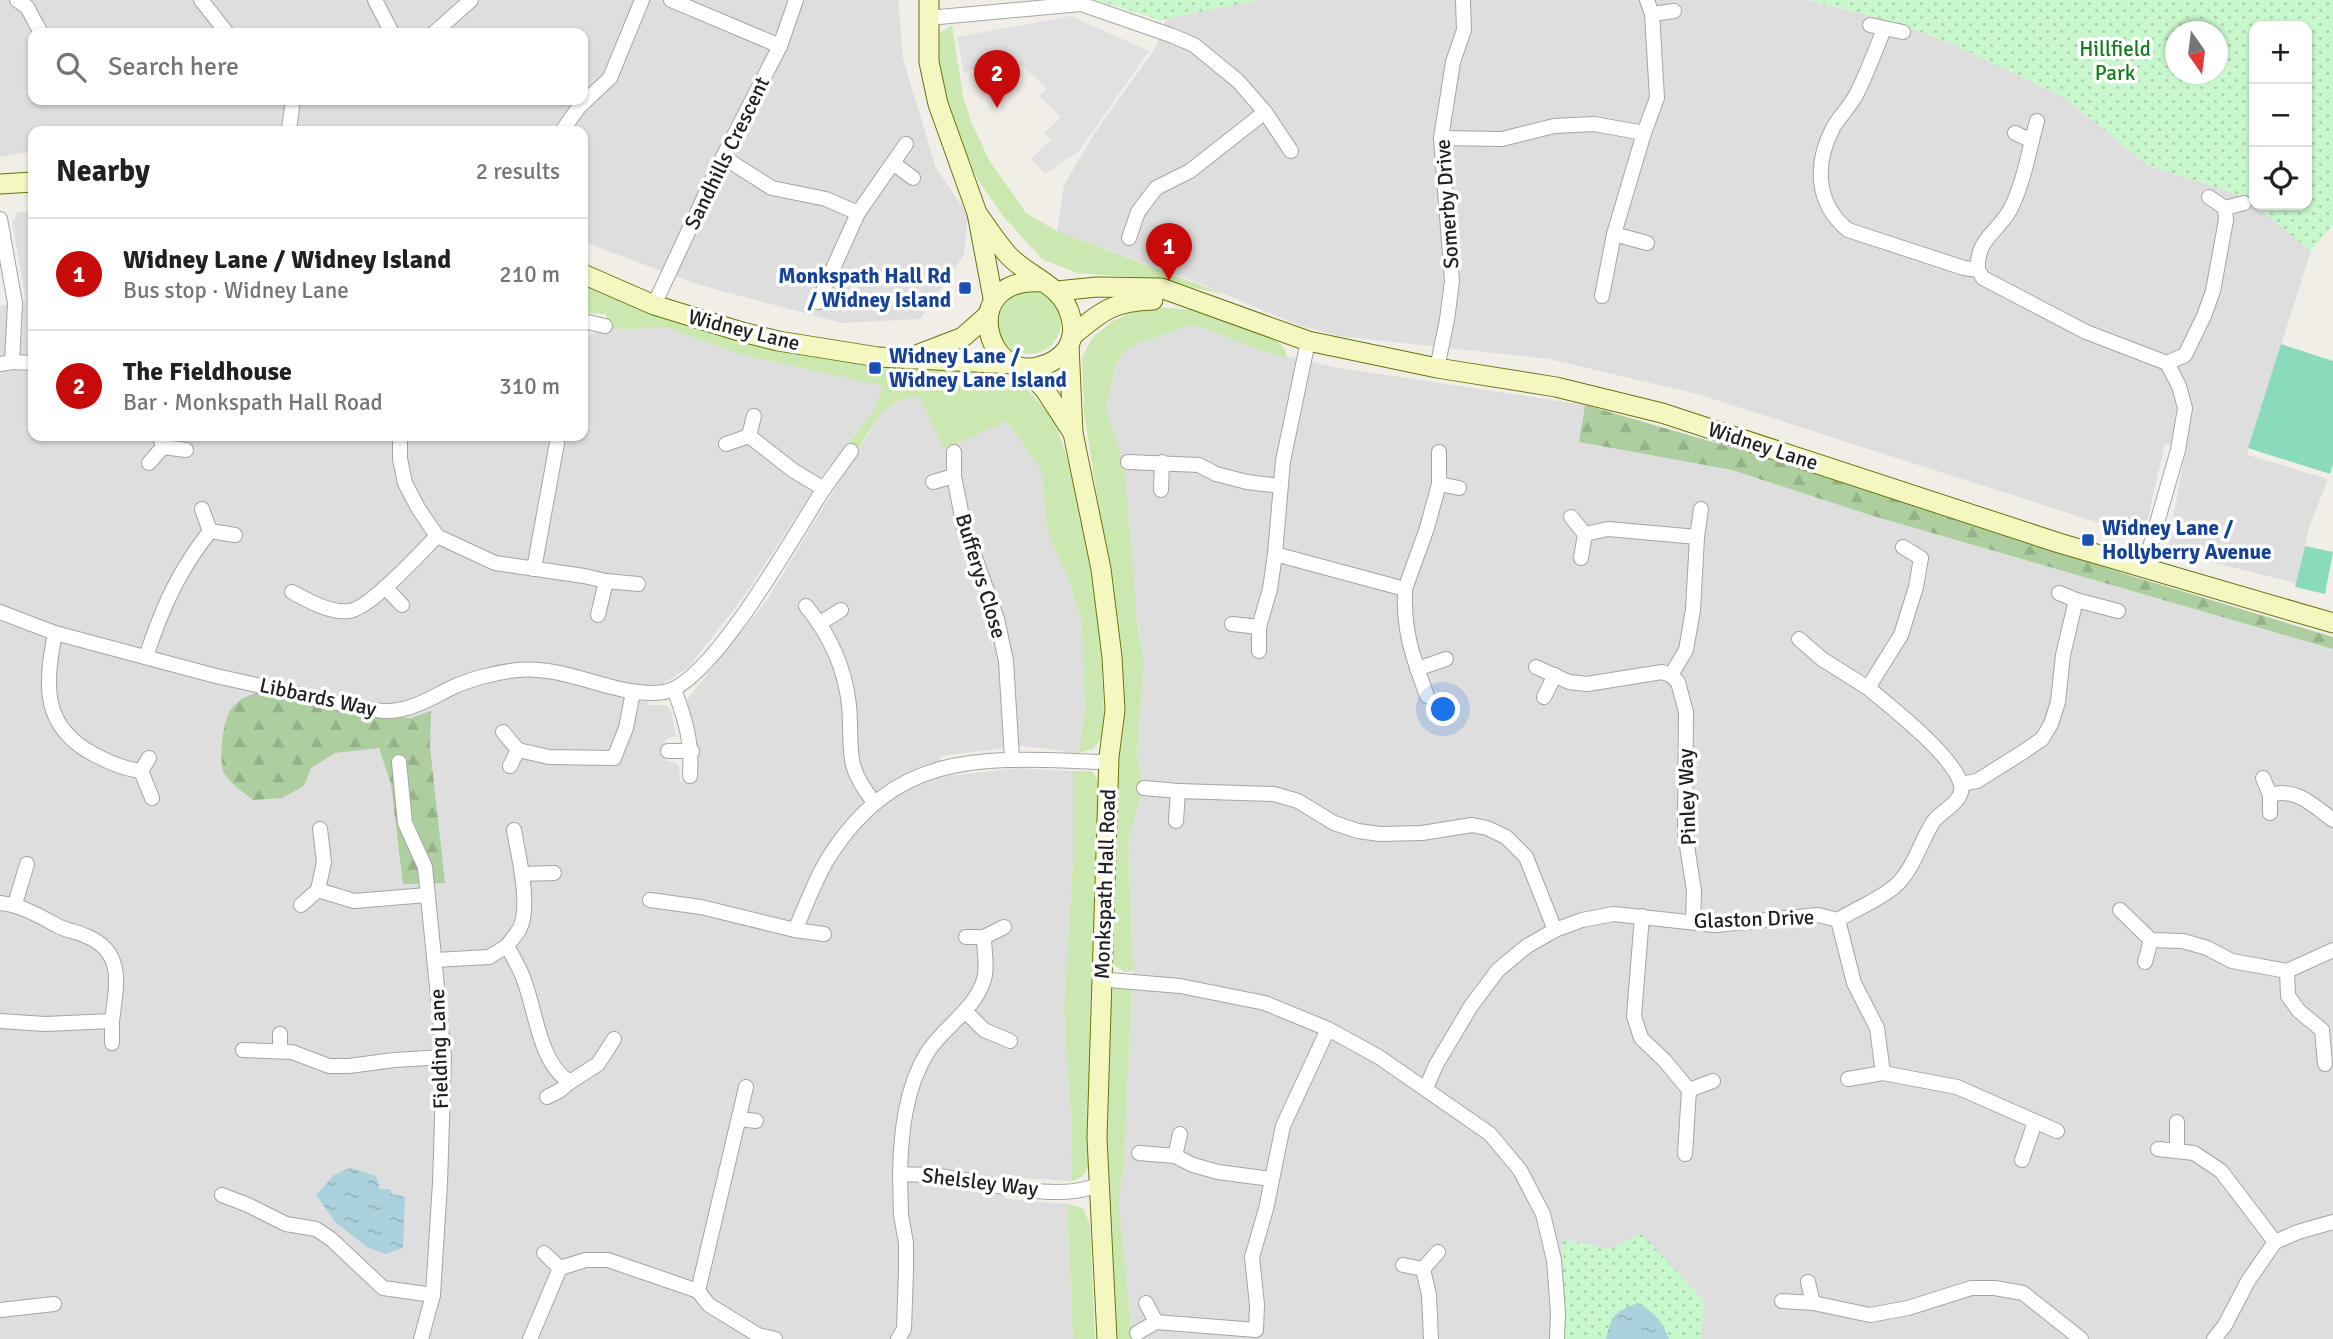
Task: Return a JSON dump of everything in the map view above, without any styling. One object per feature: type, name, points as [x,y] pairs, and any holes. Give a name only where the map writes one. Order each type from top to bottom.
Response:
[{"type":"street","points":[[17,0],[27,7],[38,28]]},
{"type":"street","points":[[201,0],[223,28]]},
{"type":"street","points":[[376,0],[389,28]]},
{"type":"street","points":[[440,28],[471,0]]},
{"type":"street","points":[[588,99],[610,78],[642,0]]},
{"type":"street","points":[[671,0],[780,47]]},
{"type":"street","name":"Sandhills Crescent","points":[[654,305],[723,156],[780,47],[796,0]]},
{"type":"street","name":"Somerby Drive","points":[[1437,368],[1452,281],[1441,138],[1453,62],[1464,30],[1463,0]]},
{"type":"street","points":[[977,213],[1009,256],[1065,300],[1070,312],[1071,341],[1062,355],[1051,363],[1019,367],[999,352],[992,342],[977,213],[938,104],[929,62],[928,9],[1081,4],[1173,36],[1194,45],[1238,81],[1265,112],[1291,151]]},
{"type":"street","points":[[1602,296],[1615,234],[1657,98],[1649,7],[1674,11]]},
{"type":"street","points":[[1903,32],[1877,27],[1856,96],[1834,127],[1821,160],[1821,183],[1826,204],[1835,219],[1849,230],[1964,268],[1978,270]]},
{"type":"street","points":[[290,126],[292,105]]},
{"type":"street","points":[[566,126],[581,105]]},
{"type":"street","points":[[1129,239],[1138,212],[1156,188],[1190,171],[1265,112]]},
{"type":"street","points":[[2038,121],[2009,211],[1983,242],[1977,259],[1978,270],[1983,278],[2086,332],[2167,363],[2179,386],[2185,408],[2178,450],[2144,568]]},
{"type":"street","points":[[1441,138],[1502,139],[1554,126],[1594,124],[1644,133]]},
{"type":"street","points":[[2015,133],[2032,141]]},
{"type":"street","points":[[817,302],[858,214],[906,144]]},
{"type":"street","points":[[723,156],[772,188],[826,199],[858,214]]},
{"type":"street","points":[[893,163],[913,177]]},
{"type":"street","points":[[0,184],[28,181]]},
{"type":"street","points":[[2209,197],[2225,208],[2244,203]]},
{"type":"street","points":[[2167,363],[2185,355],[2204,316],[2213,291],[2226,220],[2225,208]]},
{"type":"street","points":[[0,219],[15,303],[6,363],[28,363]]},
{"type":"street","points":[[1615,234],[1647,243]]},
{"type":"street","name":"Widney Lane","points":[[588,276],[654,305],[778,341],[878,357],[912,357],[1019,367]]},
{"type":"street","points":[[990,307],[1015,283],[1026,281],[1050,286]]},
{"type":"street","name":"Widney Lane","points":[[1050,286],[1161,288],[1308,341],[1437,368],[1556,387],[1662,413],[2059,543],[2333,623]]},
{"type":"street","name":"Widney Lane","points":[[1071,341],[1101,312],[1129,301],[1186,298]]},
{"type":"street","name":"Widney Lane","points":[[912,357],[963,337],[990,307]]},
{"type":"street","points":[[588,322],[605,326]]},
{"type":"street","name":"Monkspath Hall Road","points":[[1071,341],[1073,433],[1101,569],[1108,617],[1115,710],[1110,757],[1098,1093],[1099,1184],[1107,1339]]},
{"type":"street","points":[[1259,651],[1259,626],[1275,554],[1280,486],[1293,407],[1308,341]]},
{"type":"street","name":"Monkspath Hall Road","points":[[1019,367],[1045,390],[1073,433]]},
{"type":"street","points":[[749,436],[754,416]]},
{"type":"street","points":[[726,444],[749,436]]},
{"type":"street","points":[[749,436],[794,471],[824,489]]},
{"type":"street","points":[[149,463],[162,441],[187,450]]},
{"type":"street","points":[[400,441],[400,459],[405,483],[437,536],[495,563],[638,584]]},
{"type":"street","points":[[534,569],[557,441]]},
{"type":"street","points":[[690,776],[692,751],[688,728],[674,689],[684,683],[719,648],[851,451]]},
{"type":"street","name":"Bufferys Close","points":[[954,452],[954,476],[964,527],[1002,640],[1007,673],[1012,760]]},
{"type":"street","points":[[1427,696],[1410,650],[1404,618],[1405,589],[1427,528],[1439,484],[1439,452]]},
{"type":"street","points":[[1128,462],[1199,465],[1216,474],[1247,482],[1280,486]]},
{"type":"street","points":[[1161,490],[1162,462]]},
{"type":"street","points":[[933,482],[954,476]]},
{"type":"street","points":[[1439,484],[1459,488]]},
{"type":"street","points":[[202,509],[210,531]]},
{"type":"street","points":[[1536,667],[1569,682],[1587,684],[1662,672],[1671,674],[1686,650],[1693,611],[1701,509]]},
{"type":"street","points":[[1571,517],[1585,534],[1581,558]]},
{"type":"street","points":[[1585,534],[1608,529],[1697,537]]},
{"type":"street","points":[[210,531],[235,535]]},
{"type":"street","points":[[146,657],[159,617],[176,579],[210,531]]},
{"type":"street","points":[[292,592],[314,604],[346,612],[355,610],[385,587],[437,536]]},
{"type":"street","points":[[1868,688],[1901,635],[1916,587],[1921,558],[1903,547]]},
{"type":"street","points":[[1275,554],[1405,589]]},
{"type":"street","points":[[598,615],[606,581]]},
{"type":"street","points":[[385,587],[402,605]]},
{"type":"street","points":[[2059,593],[2118,611]]},
{"type":"street","points":[[1799,639],[1822,659],[1868,688],[1922,733],[1956,774],[1961,784],[1978,781],[2042,739],[2047,732],[2058,702],[2063,655],[2076,600]]},
{"type":"street","points":[[806,606],[820,623],[837,654],[849,702],[851,768],[861,787],[874,802]]},
{"type":"street","points":[[820,623],[841,610]]},
{"type":"street","name":"Libbards Way","points":[[0,612],[55,633],[216,676],[383,711],[401,710],[428,702],[453,688],[517,670],[547,670],[633,692],[649,693],[674,689]]},
{"type":"street","points":[[1232,624],[1259,626]]},
{"type":"street","points":[[55,633],[48,673],[49,696],[59,725],[84,749],[113,764],[145,765],[152,798]]},
{"type":"street","points":[[1417,669],[1446,659]]},
{"type":"street","name":"Pinley Way","points":[[1671,674],[1678,682],[1686,712],[1685,833],[1693,879],[1693,922]]},
{"type":"street","points":[[1544,697],[1555,675]]},
{"type":"street","points":[[503,732],[518,750],[549,757],[614,758],[626,728],[633,692]]},
{"type":"street","points":[[510,766],[518,750]]},
{"type":"street","points":[[667,751],[692,751]]},
{"type":"street","points":[[795,930],[828,858],[845,834],[874,802],[911,778],[946,766],[1012,760],[1100,762],[1110,757]]},
{"type":"street","name":"Fielding Lane","points":[[399,762],[405,823],[425,867],[444,1057],[433,1295],[421,1339]]},
{"type":"street","points":[[2263,778],[2270,795],[2270,813]]},
{"type":"street","name":"Glaston Drive","points":[[1426,1088],[1436,1065],[1471,1006],[1497,970],[1527,946],[1555,930],[1582,920],[1614,914],[1693,922],[1744,923],[1818,915],[1838,920],[1857,907],[1873,902],[1896,886],[1904,877],[1934,821],[1957,800],[1961,784]]},
{"type":"street","points":[[1144,788],[1274,794],[1298,801],[1334,823],[1358,831],[1380,834],[1472,825],[1487,828],[1506,836],[1526,857],[1555,930]]},
{"type":"street","points":[[1176,821],[1178,791]]},
{"type":"street","points":[[2270,795],[2284,791],[2306,800],[2333,820]]},
{"type":"street","points":[[301,905],[318,890],[324,862],[320,829]]},
{"type":"street","points":[[435,960],[489,957],[507,946],[521,927],[524,898],[514,830]]},
{"type":"street","points":[[27,864],[7,904],[65,930],[87,936],[104,946],[114,961],[117,975],[112,1043]]},
{"type":"street","points":[[522,874],[554,873]]},
{"type":"street","points":[[318,890],[354,901],[427,895]]},
{"type":"street","points":[[650,900],[701,906],[795,930],[824,934]]},
{"type":"street","points":[[2120,910],[2151,940],[2183,941],[2207,948],[2232,961],[2287,971],[2333,950]]},
{"type":"street","points":[[1642,916],[1634,1017],[1641,1038],[1689,1090],[1685,1154]]},
{"type":"street","points":[[1838,920],[1854,983],[1877,1028],[1883,1073]]},
{"type":"street","points":[[966,937],[984,937],[1004,927]]},
{"type":"street","points":[[901,1174],[901,1135],[906,1108],[925,1056],[939,1035],[971,1005],[985,976],[984,937]]},
{"type":"street","points":[[2145,962],[2151,940]]},
{"type":"street","points":[[507,946],[523,976],[545,1048],[560,1076],[570,1082]]},
{"type":"street","points":[[2287,971],[2288,996],[2299,1011],[2328,1026],[2325,1064]]},
{"type":"street","points":[[1102,974],[1109,980],[1180,986],[1265,1003],[1328,1029],[1379,1057],[1490,1134],[1520,1170],[1543,1214],[1554,1260],[1557,1339]]},
{"type":"street","points":[[965,1012],[984,1030],[1010,1041]]},
{"type":"street","points":[[0,1021],[45,1024],[112,1021]]},
{"type":"street","points":[[1137,1333],[1156,1322],[1223,1326],[1255,1335],[1257,1305],[1252,1257],[1266,1209],[1283,1126],[1328,1029]]},
{"type":"street","points":[[280,1034],[280,1050]]},
{"type":"street","points":[[547,1097],[598,1064],[614,1039]]},
{"type":"street","points":[[243,1050],[292,1052],[328,1066],[444,1057]]},
{"type":"street","points":[[1849,1079],[1883,1073],[1957,1087],[2057,1131]]},
{"type":"street","points":[[1689,1090],[1713,1081]]},
{"type":"street","points":[[698,1291],[746,1087]]},
{"type":"street","points":[[740,1119],[756,1121]]},
{"type":"street","points":[[2022,1160],[2035,1122]]},
{"type":"street","points":[[2177,1122],[2177,1150]]},
{"type":"street","points":[[1175,1156],[1180,1134]]},
{"type":"street","points":[[2158,1149],[2194,1153],[2221,1171],[2275,1242]]},
{"type":"street","points":[[1139,1153],[1175,1156],[1193,1165],[1218,1172],[1271,1179]]},
{"type":"street","name":"Shelsley Way","points":[[898,1339],[904,1329],[906,1271],[906,1244],[901,1215],[901,1174],[935,1175],[1019,1189],[1077,1192],[1087,1191],[1099,1184]]},
{"type":"street","points":[[222,1195],[286,1224],[316,1228],[383,1287],[433,1295]]},
{"type":"street","points":[[2214,1339],[2275,1242],[2333,1222]]},
{"type":"street","points":[[1423,1269],[1438,1252]]},
{"type":"street","points":[[544,1253],[560,1268]]},
{"type":"street","points":[[530,1339],[560,1268],[586,1260],[608,1260],[698,1291],[709,1305],[758,1335],[775,1339]]},
{"type":"street","points":[[1403,1265],[1423,1269]]},
{"type":"street","points":[[1423,1269],[1430,1295],[1431,1339]]},
{"type":"street","points":[[1808,1282],[1813,1303]]},
{"type":"street","points":[[1782,1301],[1813,1303],[1870,1315],[1908,1308],[1971,1288],[1996,1288],[2023,1293],[2081,1339]]},
{"type":"street","points":[[1146,1303],[1156,1322]]},
{"type":"street","points":[[0,1310],[54,1304]]},
{"type":"shaded area","points":[[0,0],[898,0],[903,59],[936,168],[968,215],[964,255],[920,319],[841,323],[700,285],[588,244],[588,126],[28,126],[28,152],[0,157]]},
{"type":"shaded area","points":[[1258,0],[1808,0],[1894,22],[1951,43],[2065,98],[2149,166],[2244,196],[2249,200],[2249,210],[2261,210],[2311,251],[2248,448],[2248,455],[2328,479],[2309,528],[2296,583],[2167,551],[2186,448],[2165,444],[2146,526],[2137,535],[1697,394],[1549,359],[1339,336],[1298,325],[1198,283],[1057,231],[1064,185],[1094,134],[1156,47],[1167,17]]},
{"type":"shaded area","points":[[1071,16],[1149,51],[1078,152],[1045,174],[1031,159],[1051,140],[1044,133],[1061,117],[1039,96],[1047,88],[1012,57],[994,59],[964,74],[957,37]]},
{"type":"shaded area","points":[[28,211],[28,441],[588,441],[588,336],[602,329],[667,328],[739,354],[884,386],[874,410],[823,475],[745,595],[689,667],[663,684],[651,685],[648,705],[666,705],[671,711],[676,736],[666,739],[665,760],[679,766],[680,782],[696,781],[697,738],[687,700],[767,600],[884,408],[907,397],[919,397],[944,449],[1007,420],[1042,471],[1047,531],[1069,580],[1082,624],[1085,711],[1078,753],[1023,746],[940,756],[946,776],[1018,768],[1073,771],[1073,861],[1064,1010],[1072,1181],[1004,1177],[1005,1199],[1067,1204],[1073,1339],[0,1339],[0,306],[26,301],[12,223],[17,213]]},
{"type":"shaded area","points":[[1190,325],[1256,349],[1334,367],[1585,405],[1579,442],[1732,470],[1870,515],[2333,649],[2333,1339],[1132,1339],[1119,1201],[1124,1160],[1133,971],[1128,842],[1143,787],[1137,754],[1144,663],[1106,409],[1115,367],[1121,355],[1132,346]]},
{"type":"green space","points":[[1097,0],[1258,0],[1160,20]]},
{"type":"green space","name":"Hillfield Park","points":[[1810,0],[2333,0],[2333,225],[2311,251],[2261,210],[2312,210],[2312,21],[2249,21],[2249,200],[2244,196],[2149,166],[2065,98],[1951,43],[1894,22]]},
{"type":"green space","points":[[952,25],[963,96],[971,121],[989,160],[1026,213],[1057,231],[1226,295],[1156,279],[1077,273],[1042,259],[1003,216],[978,180],[960,142],[943,90],[937,43],[940,33]]},
{"type":"green space","points":[[588,282],[655,311],[997,372],[1022,384],[1054,418],[1081,500],[1100,621],[1104,717],[1102,738],[1093,749],[1078,753],[1085,711],[1082,624],[1069,580],[1047,531],[1042,471],[1007,421],[944,449],[919,397],[907,398],[896,402],[880,414],[856,453],[847,445],[874,410],[883,386],[739,354],[667,328],[609,329],[606,314],[588,313]]},
{"type":"green space","points":[[1029,290],[1047,296],[1055,304],[1061,322],[1055,340],[1047,348],[1029,354],[1011,348],[1003,340],[997,322],[1003,304],[1011,296]]},
{"type":"green space","points":[[1153,307],[1195,310],[1275,339],[1285,349],[1287,357],[1256,349],[1190,325],[1132,346],[1121,355],[1115,367],[1106,409],[1124,467],[1137,621],[1144,663],[1137,754],[1143,787],[1128,842],[1133,970],[1124,972],[1108,960],[1120,712],[1110,578],[1084,412],[1082,357],[1093,337],[1113,321]]},
{"type":"green space","points":[[2281,344],[2333,361],[2333,464],[2330,474],[2248,448]]},
{"type":"green space","points":[[1585,405],[1775,460],[2125,574],[2333,637],[2333,649],[1870,515],[1732,470],[1579,442]]},
{"type":"green space","points":[[2305,546],[2333,552],[2325,594],[2295,587]]},
{"type":"green space","points":[[259,693],[384,716],[411,718],[431,711],[430,747],[445,883],[403,884],[391,784],[379,748],[335,753],[311,768],[304,786],[282,798],[253,800],[230,781],[224,773],[221,760],[228,714],[241,700]]},
{"type":"green space","points":[[1073,771],[1091,771],[1099,781],[1090,1012],[1088,1168],[1082,1177],[1072,1181],[1064,1010],[1073,861]]},
{"type":"green space","points":[[1116,986],[1132,986],[1124,1160],[1119,1201],[1132,1339],[1112,1339],[1104,1177],[1111,990]]},
{"type":"green space","points":[[1067,1204],[1083,1208],[1090,1224],[1095,1339],[1073,1339]]},
{"type":"green space","points":[[1641,1233],[1704,1301],[1701,1339],[1565,1339],[1562,1239],[1611,1249]]},
{"type":"water","points":[[350,1168],[376,1176],[380,1189],[390,1189],[392,1194],[405,1197],[403,1248],[386,1254],[367,1247],[335,1222],[316,1195],[334,1175]]},
{"type":"water","points":[[1638,1303],[1657,1318],[1669,1339],[1606,1339],[1616,1315]]},
{"type":"place","name":"The Fieldhouse","points":[[997,108]]},
{"type":"place","name":"Widney Lane / Widney Island","points":[[1169,281]]},
{"type":"place","name":"Monkspath Hall Rd / Widney Island","points":[[965,288]]},
{"type":"place","name":"Widney Lane / Widney Lane Island","points":[[875,368]]},
{"type":"place","name":"Widney Lane / Hollyberry Avenue","points":[[2088,540]]}]
